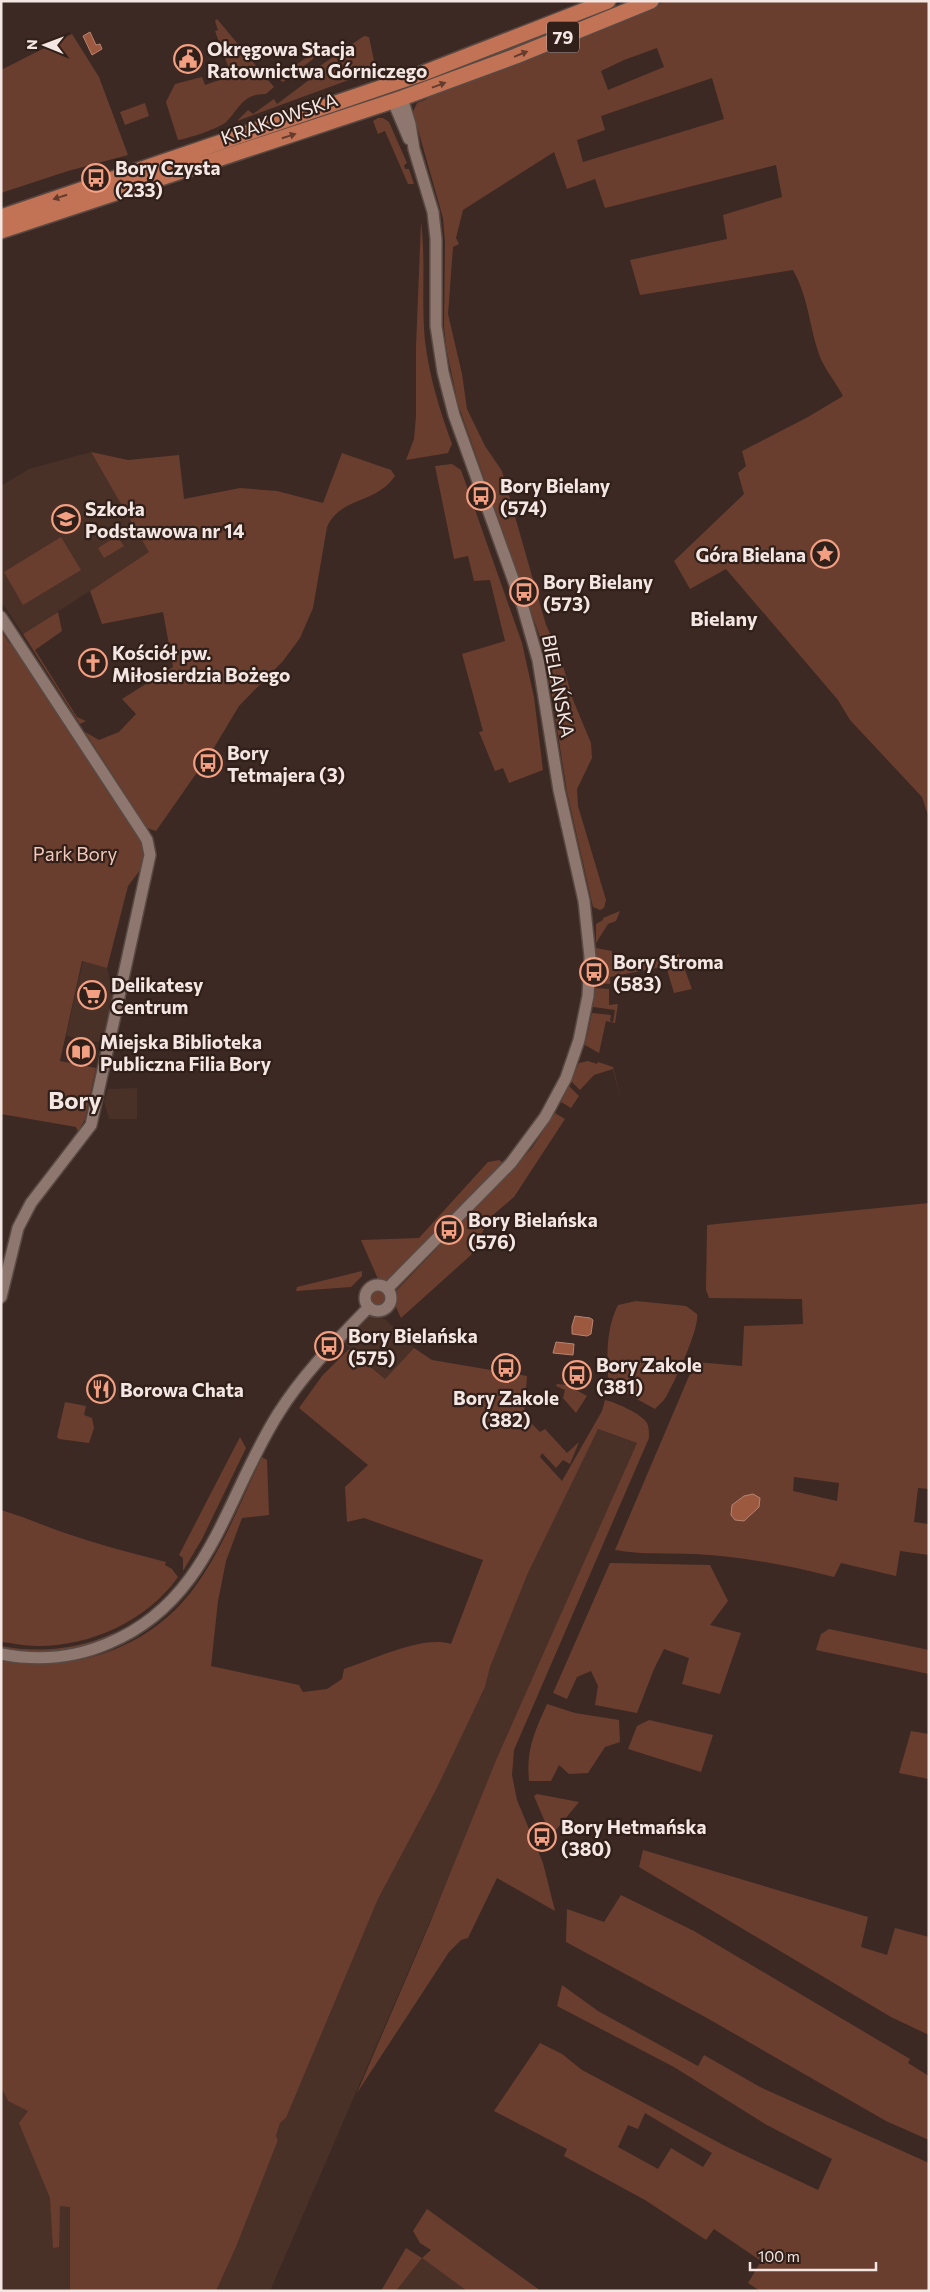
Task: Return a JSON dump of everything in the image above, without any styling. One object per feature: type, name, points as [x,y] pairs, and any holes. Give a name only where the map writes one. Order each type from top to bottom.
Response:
[{"type":"main road","name":"KRAKOWSKA","points":[[1,217],[422,74],[608,1]]},
{"type":"main road","name":"KRAKOWSKA","points":[[1,231],[398,100],[516,56],[651,1]]},
{"type":"street","name":"BIELAŃSKA","points":[[388,1288],[497,1178],[528,1143],[558,1094],[576,1051],[588,996],[590,947],[583,894],[557,777],[545,691],[533,640],[461,434],[441,362],[436,326],[436,239],[433,212],[414,149],[402,127],[398,100]]},
{"type":"street","points":[[1,617],[137,824],[149,847],[150,860],[91,1125],[48,1178],[27,1209],[18,1228],[1,1297]]},
{"type":"street","points":[[379,1284],[388,1288],[392,1299],[387,1308],[378,1311],[369,1308],[365,1298],[370,1288],[379,1284]]},
{"type":"street","points":[[1,1654],[44,1657],[76,1654],[121,1639],[147,1623],[169,1605],[192,1578],[210,1548],[265,1436],[291,1394],[311,1368],[369,1308]]},
{"type":"shaded area","points":[[90,32],[96,45],[100,44],[102,49],[92,55],[83,36]]},
{"type":"shaded area","name":"Szkoła Podstawowa nr 14","points":[[91,452],[150,552],[23,634],[1,601],[1,486],[29,469]]},
{"type":"shaded area","points":[[83,961],[107,968],[110,980],[116,984],[104,1043],[66,1036]]},
{"type":"shaded area","points":[[137,1088],[137,1119],[109,1119],[104,1102],[108,1089]]},
{"type":"shaded area","points":[[371,1316],[385,1319],[414,1348],[385,1379],[344,1343]]},
{"type":"shaded area","points":[[575,1316],[593,1320],[591,1334],[587,1336],[572,1334]]},
{"type":"shaded area","points":[[556,1342],[574,1344],[573,1355],[553,1353]]},
{"type":"shaded area","points":[[597,1429],[637,1443],[270,2291],[216,2291],[236,2247],[278,2140],[276,2136],[280,2123],[286,2118],[378,1899],[437,1788],[485,1687],[490,1667],[528,1573]]},
{"type":"shaded area","points":[[753,1494],[760,1498],[759,1507],[744,1521],[735,1520],[731,1515],[732,1505],[744,1496]]},
{"type":"shaded area","points":[[1,2087],[8,2101],[29,2111],[119,2291],[1,2291]]},
{"type":"shaded area","points":[[422,2258],[467,2291],[396,2291]]},
{"type":"green space","points":[[665,1],[929,1],[929,818],[922,797],[850,720],[838,700],[726,569],[690,589],[674,561],[744,494],[738,473],[746,466],[742,451],[808,417],[843,396],[819,355],[805,298],[793,270],[640,295],[630,260],[727,239],[723,215],[782,197],[776,165],[605,208],[595,179],[567,189],[554,152],[463,210],[456,238],[459,244],[453,247],[448,314],[462,374],[467,409],[485,446],[502,471],[546,625],[559,652],[573,700],[591,743],[592,758],[577,789],[578,806],[606,900],[604,908],[600,910],[593,907],[567,792],[549,677],[541,640],[458,404],[447,352],[444,327],[445,242],[443,218],[413,112],[417,103],[427,99],[427,96],[510,65]],"holes":[[[657,48],[664,67],[608,90],[601,71]],[[712,78],[724,119],[583,162],[577,140],[605,130],[601,116]]]},
{"type":"green space","points":[[217,19],[274,87],[266,94],[252,96],[247,99],[223,124],[203,133],[178,140],[166,102],[175,84],[202,77],[205,85],[222,79],[221,73],[229,69],[215,31],[218,30],[215,21]]},
{"type":"green space","points":[[72,34],[99,77],[128,155],[68,171],[1,193],[1,70]]},
{"type":"green space","points":[[364,36],[369,37],[376,70],[237,121],[248,110],[253,114],[274,99],[277,104],[317,74],[314,70]]},
{"type":"green space","points":[[311,47],[314,53],[313,59],[283,82],[277,78],[313,53]]},
{"type":"green space","points":[[145,103],[149,116],[125,125],[120,112]]},
{"type":"green space","points":[[383,118],[389,122],[407,163],[404,165],[405,169],[409,169],[414,184],[408,184],[385,131],[378,134],[373,121]]},
{"type":"green space","points":[[421,222],[425,341],[429,367],[452,444],[448,453],[406,460],[414,439],[416,416],[416,347]]},
{"type":"green space","points":[[91,452],[128,460],[179,455],[184,499],[240,488],[277,491],[323,503],[342,453],[391,470],[395,476],[378,492],[349,505],[333,517],[327,527],[313,608],[300,638],[283,661],[239,706],[212,751],[156,831],[147,828],[85,732],[99,740],[119,732],[136,714],[122,699],[173,667],[163,612],[102,624],[90,591],[149,552]]},
{"type":"green space","points":[[452,464],[461,470],[522,643],[534,697],[543,770],[509,783],[503,768],[495,771],[479,732],[483,731],[462,654],[505,641],[490,580],[474,581],[468,556],[454,559],[435,466]]},
{"type":"green space","points":[[117,536],[124,546],[104,558],[98,548]]},
{"type":"green space","points":[[61,537],[81,570],[23,605],[4,572]]},
{"type":"green space","points":[[58,612],[62,631],[35,650],[77,717],[86,721],[80,724],[23,634]]},
{"type":"green space","name":"Park Bory","points":[[1,631],[10,644],[13,642],[141,840],[145,851],[144,865],[128,886],[107,968],[82,961],[60,1061],[96,1068],[85,1119],[78,1132],[76,1127],[1,1114]]},
{"type":"green space","points":[[620,911],[616,921],[608,924],[596,943],[596,924],[603,920],[603,918]]},
{"type":"green space","points":[[596,948],[612,951],[612,967],[679,954],[692,989],[674,993],[666,966],[610,977],[610,984],[596,983]]},
{"type":"green space","points":[[595,988],[609,989],[609,1005],[618,1004],[615,1023],[606,1021],[599,1053],[585,1045],[592,1013],[611,1015],[610,1021],[613,1022],[615,1010],[593,1007]]},
{"type":"green space","points":[[588,1061],[613,1067],[622,1106],[613,1069],[594,1075],[580,1090],[571,1081],[579,1063]]},
{"type":"green space","points":[[569,1086],[579,1096],[571,1108],[561,1102]]},
{"type":"green space","points":[[555,1113],[565,1119],[514,1197],[494,1214],[486,1225],[471,1255],[401,1318],[396,1307],[397,1290],[532,1148]]},
{"type":"green space","points":[[499,1160],[505,1164],[386,1282],[378,1279],[361,1240],[419,1238],[488,1162]]},
{"type":"green space","points":[[929,1203],[929,1489],[918,1488],[914,1522],[929,1524],[929,1555],[900,1551],[896,1576],[841,1563],[834,1577],[748,1559],[695,1554],[635,1553],[615,1550],[695,1362],[742,1366],[744,1326],[803,1324],[802,1299],[709,1298],[706,1290],[707,1225]],"holes":[[[794,1477],[839,1483],[837,1501],[793,1491]]]},
{"type":"green space","points":[[362,1271],[362,1276],[351,1287],[296,1291],[297,1287]]},
{"type":"green space","points":[[378,1289],[384,1292],[387,1298],[384,1304],[378,1307],[372,1304],[369,1298],[372,1292]]},
{"type":"green space","points":[[636,1301],[686,1306],[697,1314],[695,1331],[680,1368],[666,1397],[655,1409],[615,1387],[608,1380],[608,1342],[614,1314],[618,1305]]},
{"type":"green space","points":[[414,1348],[432,1360],[527,1376],[524,1416],[540,1432],[545,1429],[567,1453],[579,1442],[570,1464],[563,1460],[556,1468],[542,1453],[540,1457],[562,1481],[602,1411],[605,1400],[634,1412],[648,1426],[649,1438],[514,1750],[512,1775],[517,1800],[543,1863],[555,1911],[497,1878],[468,1938],[461,1940],[449,1952],[357,2093],[430,1923],[497,1758],[637,1443],[598,1429],[528,1573],[490,1667],[485,1687],[437,1788],[378,1899],[286,2118],[280,2123],[276,2136],[278,2140],[236,2247],[216,2291],[70,2291],[70,2207],[60,2206],[59,2247],[53,2248],[50,2198],[19,2123],[28,2111],[8,2101],[1,2087],[1,1661],[28,1664],[80,1660],[106,1653],[152,1629],[173,1612],[202,1577],[230,1526],[262,1457],[267,1460],[269,1515],[242,1518],[226,1561],[218,1601],[211,1666],[299,1685],[303,1692],[327,1689],[342,1679],[344,1669],[398,1650],[426,1643],[439,1642],[451,1644],[483,1560],[364,1518],[347,1522],[345,1487],[368,1465],[299,1408],[322,1376],[349,1349],[385,1379]]},
{"type":"green space","points":[[557,1384],[567,1385],[587,1396],[576,1413],[563,1398],[565,1390],[556,1386]]},
{"type":"green space","points":[[65,1402],[86,1406],[84,1415],[92,1418],[94,1428],[89,1443],[59,1439],[57,1437]]},
{"type":"green space","points":[[240,1437],[246,1448],[202,1539],[183,1571],[183,1558],[179,1555]]},
{"type":"green space","points":[[1,1510],[85,1540],[166,1562],[165,1565],[172,1569],[178,1577],[165,1593],[150,1606],[115,1628],[96,1636],[56,1645],[32,1646],[1,1642]]},
{"type":"green space","points":[[610,1563],[710,1565],[728,1601],[710,1625],[741,1633],[720,1694],[682,1684],[689,1658],[664,1649],[637,1713],[595,1705],[598,1686],[591,1671],[577,1677],[567,1699],[553,1693]]},
{"type":"green space","points":[[182,1584],[155,1611],[135,1626],[99,1642],[80,1648],[60,1651],[40,1652],[1,1649],[1,1646],[39,1650],[77,1645],[95,1640],[130,1625],[156,1607]]},
{"type":"green space","points":[[829,1629],[929,1650],[929,1674],[816,1650],[821,1634]]},
{"type":"green space","points":[[547,1704],[575,1713],[619,1720],[620,1742],[605,1747],[588,1773],[569,1774],[559,1765],[551,1781],[529,1781],[528,1770],[532,1742]]},
{"type":"green space","points":[[649,1720],[713,1735],[701,1772],[628,1749],[637,1726]]},
{"type":"green space","points":[[911,1731],[929,1734],[929,1779],[899,1773]]},
{"type":"green space","points":[[537,1794],[579,1802],[551,1836],[534,1796]]},
{"type":"green space","points":[[643,1850],[868,1917],[861,1947],[887,1955],[895,1928],[929,1937],[929,2035],[891,2017],[639,1867]]},
{"type":"green space","points":[[621,1895],[694,1931],[910,2059],[908,2063],[929,2076],[929,2140],[886,2121],[707,2018],[566,1942],[567,1909],[604,1922]]},
{"type":"green space","points":[[562,1985],[598,2011],[698,2066],[704,2055],[760,2087],[929,2163],[929,2291],[760,2291],[748,2283],[761,2261],[714,2229],[706,2240],[645,2200],[564,2156],[567,2149],[494,2111],[540,2043],[562,2054],[582,2070],[729,2148],[818,2190],[832,2159],[765,2124],[674,2067],[557,2006]],"holes":[[[645,2113],[712,2153],[703,2167],[671,2148],[658,2169],[618,2147],[628,2125],[638,2129]]]},
{"type":"green space","points":[[427,2209],[541,2291],[467,2291],[422,2258],[431,2250],[420,2243],[413,2231]]},
{"type":"green space","points":[[406,2248],[422,2258],[396,2291],[381,2291]]},
{"type":"place","name":"Okręgowa Stacja Ratownictwa Górniczego","points":[[188,59]]},
{"type":"place","name":"Bory Czysta (233)","points":[[96,178]]},
{"type":"place","name":"Bory Bielany (574)","points":[[481,496]]},
{"type":"place","name":"Szkoła Podstawowa nr 14","points":[[66,519]]},
{"type":"place","name":"Góra Bielana","points":[[825,554]]},
{"type":"place","name":"Bory Bielany (573)","points":[[524,592]]},
{"type":"place","name":"Kościół pw. Miłosierdzia Bożego","points":[[93,663]]},
{"type":"place","name":"Bory Tetmajera (3)","points":[[208,763]]},
{"type":"place","name":"Bory Stroma (583)","points":[[594,972]]},
{"type":"place","name":"Delikatesy Centrum","points":[[92,995]]},
{"type":"place","name":"Miejska Biblioteka Publiczna Filia Bory","points":[[81,1052]]},
{"type":"place","name":"Bory Bielańska (576)","points":[[449,1230]]},
{"type":"place","name":"Bory Bielańska (575)","points":[[329,1346]]},
{"type":"place","name":"Bory Zakole (382)","points":[[506,1368]]},
{"type":"place","name":"Bory Zakole (381)","points":[[577,1375]]},
{"type":"place","name":"Borowa Chata","points":[[101,1389]]},
{"type":"place","name":"Bory Hetmańska (380)","points":[[542,1837]]},
{"type":"district","name":"Bielany","points":[[724,618]]},
{"type":"district","name":"Bory","points":[[75,1099]]}]
